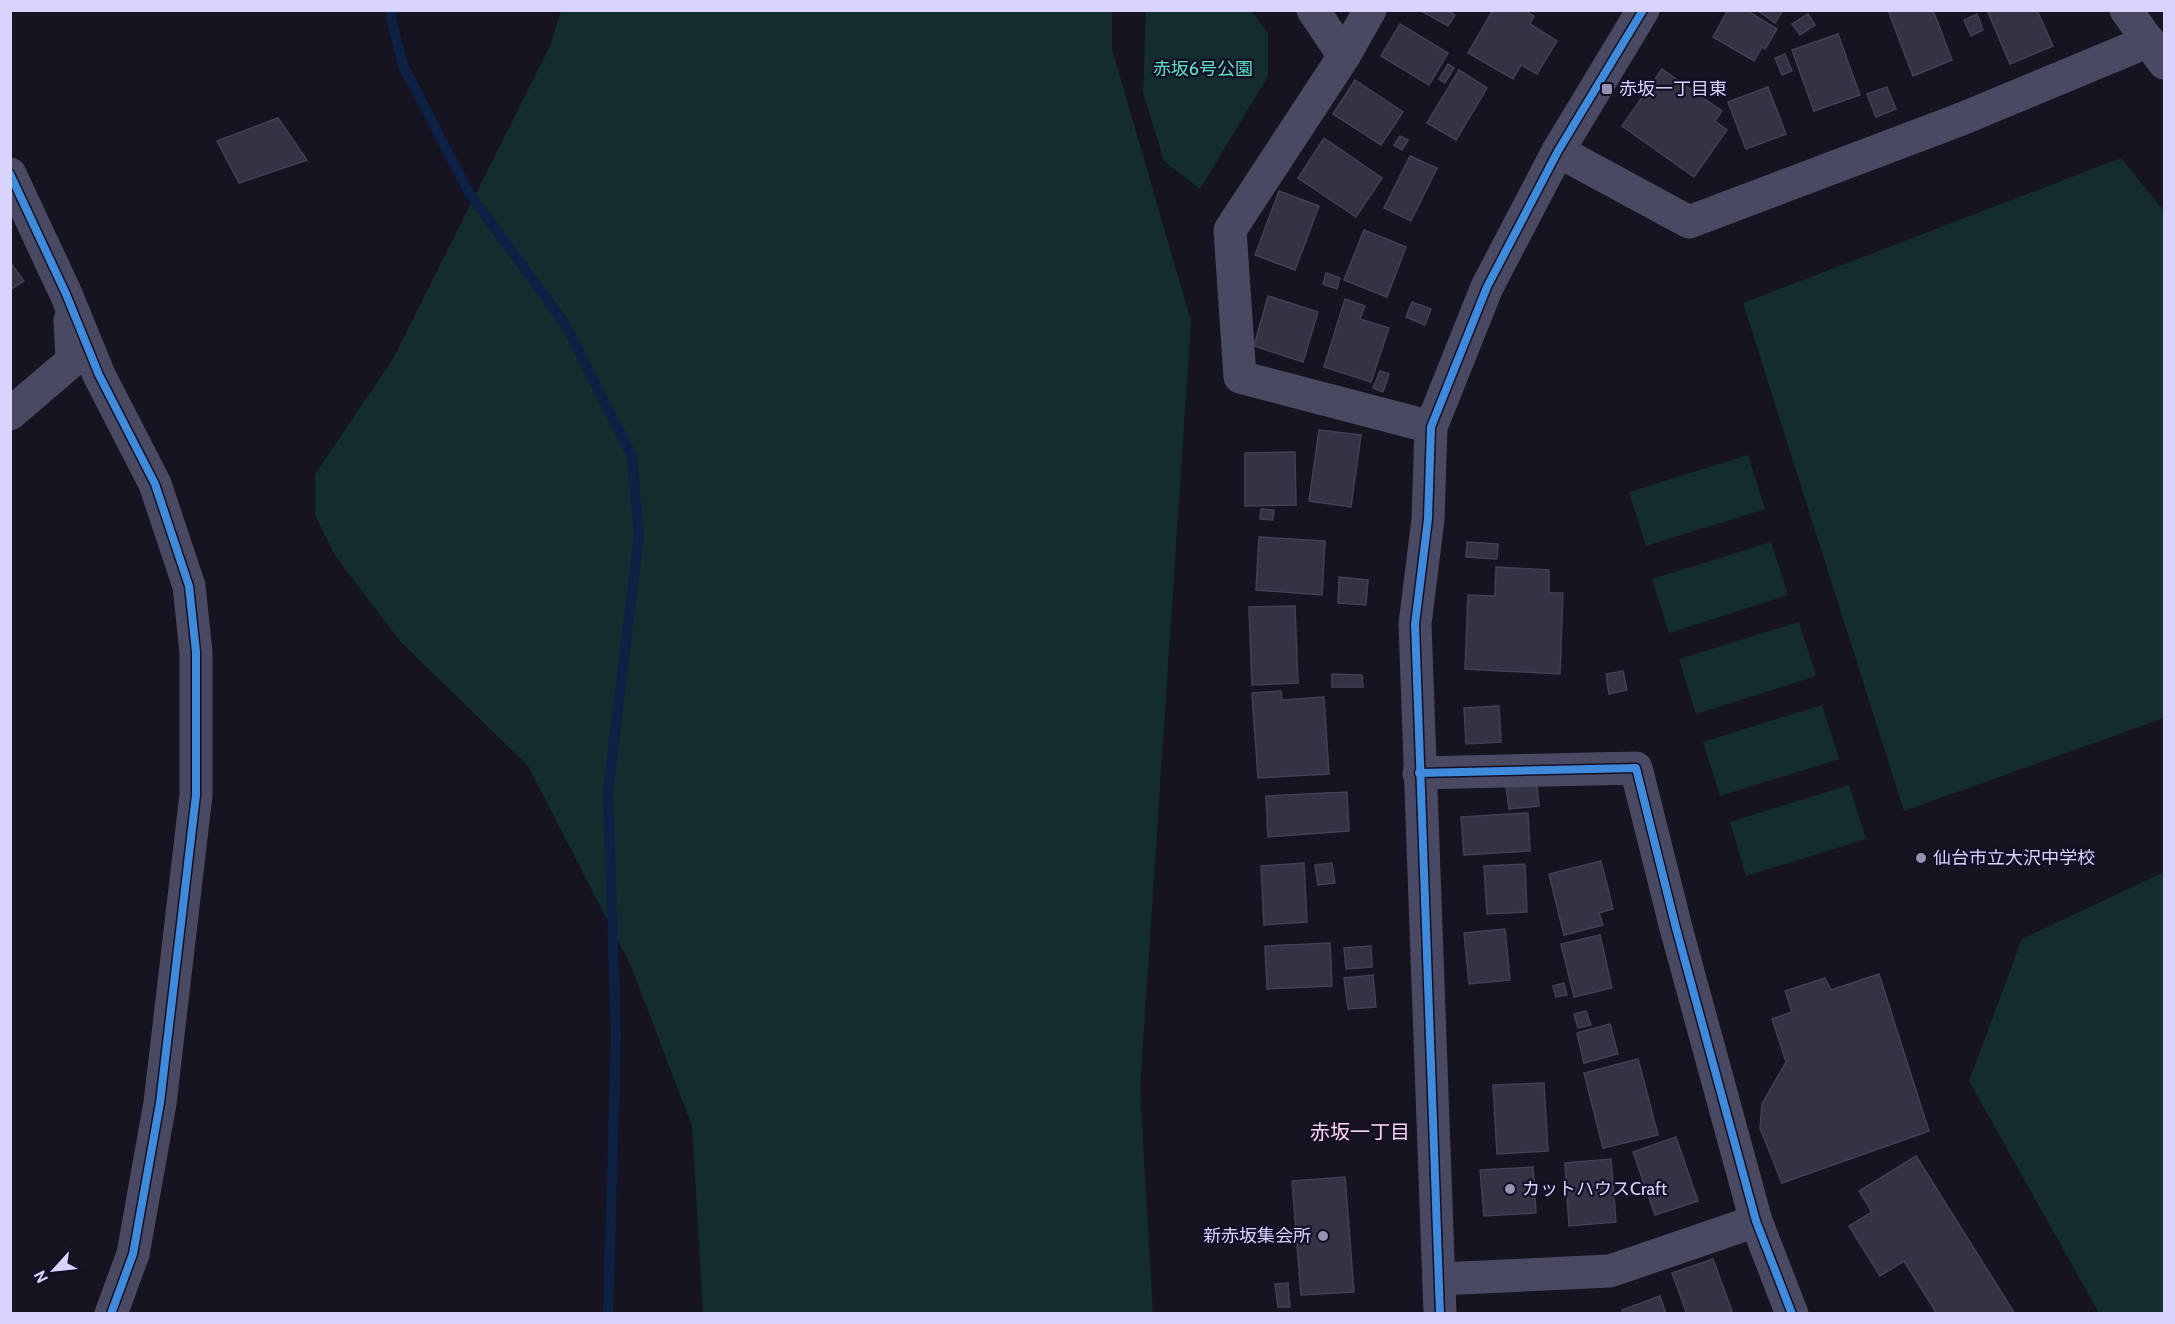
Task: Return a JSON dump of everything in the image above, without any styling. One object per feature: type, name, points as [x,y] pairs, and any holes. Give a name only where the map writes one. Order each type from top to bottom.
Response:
[{"type":"street","points":[[1313,10],[1344,56]]},
{"type":"street","points":[[1370,10],[1344,56],[1230,230],[1240,377],[1431,427]]},
{"type":"street","points":[[1440,1314],[1414,624],[1428,519],[1431,427],[1487,287],[1558,151],[1643,10]]},
{"type":"street","points":[[1558,151],[1689,222],[1959,120],[2157,52],[2126,10]]},
{"type":"street","points":[[10,174],[66,294],[99,375],[155,484],[189,586],[196,652],[195,795],[160,1103],[133,1254],[111,1314]]},
{"type":"street","points":[[10,414],[72,361],[73,345],[66,294]]},
{"type":"street","points":[[1419,773],[1636,768],[1676,928],[1756,1221],[1792,1314]]},
{"type":"street","points":[[1439,1279],[1610,1270],[1756,1221]]},
{"type":"green space","points":[[561,11],[1112,11],[1112,49],[1191,321],[1140,1088],[1153,1313],[703,1313],[692,1126],[631,966],[528,766],[400,641],[336,557],[315,515],[315,474],[393,359],[550,46]]},
{"type":"green space","name":"赤坂6号公園","points":[[1146,11],[1251,11],[1268,33],[1268,76],[1200,189],[1164,161],[1143,92]]},
{"type":"green space","points":[[2121,158],[2164,211],[2164,718],[1904,811],[1743,303]]},
{"type":"green space","points":[[1748,455],[1765,509],[1646,546],[1629,492]]},
{"type":"green space","points":[[1771,542],[1788,595],[1669,633],[1652,579]]},
{"type":"green space","points":[[1799,622],[1816,676],[1696,714],[1679,659]]},
{"type":"green space","points":[[1822,705],[1839,759],[1720,796],[1703,742]]},
{"type":"green space","points":[[1849,785],[1866,839],[1746,876],[1730,822]]},
{"type":"green space","points":[[2164,872],[2164,1313],[2099,1313],[1969,1081],[2022,939]]},
{"type":"building","points":[[1424,10],[1446,10],[1455,15],[1448,26],[1423,12]]},
{"type":"building","points":[[1493,10],[1524,10],[1534,16],[1530,24],[1557,41],[1537,74],[1521,65],[1513,79],[1468,53]]},
{"type":"building","points":[[1728,10],[1746,10],[1777,29],[1765,49],[1762,47],[1754,61],[1713,37]]},
{"type":"building","points":[[1757,10],[1783,10],[1775,23]]},
{"type":"building","points":[[1896,10],[1933,10],[1952,60],[1913,76],[1889,13]]},
{"type":"building","points":[[1987,10],[2037,10],[2053,46],[2010,64]]},
{"type":"building","points":[[1808,14],[1815,25],[1800,35],[1792,24]]},
{"type":"building","points":[[1977,14],[1983,30],[1971,36],[1964,20]]},
{"type":"building","points":[[1400,24],[1448,53],[1429,85],[1381,56]]},
{"type":"building","points":[[1838,34],[1860,95],[1814,111],[1792,50]]},
{"type":"building","points":[[1785,54],[1792,71],[1782,75],[1775,58]]},
{"type":"building","points":[[1448,64],[1454,68],[1445,83],[1439,79]]},
{"type":"building","points":[[1662,69],[1722,111],[1715,121],[1727,130],[1694,177],[1622,126]]},
{"type":"building","points":[[1459,70],[1487,88],[1456,140],[1427,123]]},
{"type":"building","points":[[1355,80],[1403,112],[1381,145],[1333,114]]},
{"type":"building","points":[[1768,87],[1786,134],[1746,149],[1728,102]]},
{"type":"building","points":[[1887,87],[1896,109],[1876,117],[1867,94]]},
{"type":"building","points":[[278,118],[307,160],[239,183],[217,141]]},
{"type":"building","points":[[1400,136],[1408,140],[1402,150],[1394,145]]},
{"type":"building","points":[[1324,138],[1382,178],[1356,217],[1298,178]]},
{"type":"building","points":[[1410,156],[1437,168],[1411,221],[1384,208]]},
{"type":"building","points":[[1279,191],[1319,206],[1295,270],[1255,255]]},
{"type":"building","points":[[1364,230],[1406,247],[1387,297],[1344,280]]},
{"type":"building","points":[[10,262],[24,281],[10,290]]},
{"type":"building","points":[[1326,273],[1340,278],[1337,289],[1323,284]]},
{"type":"building","points":[[1268,296],[1318,312],[1303,362],[1254,346]]},
{"type":"building","points":[[1345,299],[1365,306],[1360,319],[1389,328],[1371,382],[1324,367]]},
{"type":"building","points":[[1412,302],[1431,309],[1425,325],[1406,317]]},
{"type":"building","points":[[1380,371],[1389,374],[1383,392],[1373,388]]},
{"type":"building","points":[[1319,430],[1361,435],[1351,507],[1309,501]]},
{"type":"building","points":[[1295,452],[1296,505],[1245,506],[1245,453]]},
{"type":"building","points":[[1261,509],[1274,510],[1273,520],[1260,519]]},
{"type":"building","points":[[1259,537],[1325,541],[1322,595],[1256,590]]},
{"type":"building","points":[[1467,542],[1498,544],[1497,559],[1466,557]]},
{"type":"building","points":[[1496,567],[1549,570],[1549,593],[1563,593],[1560,674],[1465,669],[1468,595],[1495,596]]},
{"type":"building","points":[[1339,577],[1368,580],[1366,605],[1338,603]]},
{"type":"building","points":[[1295,606],[1298,683],[1252,685],[1249,607]]},
{"type":"building","points":[[1623,671],[1627,690],[1609,694],[1606,674]]},
{"type":"building","points":[[1332,674],[1362,675],[1363,687],[1332,687]]},
{"type":"building","points":[[1281,691],[1282,700],[1324,697],[1329,774],[1258,778],[1252,693]]},
{"type":"building","points":[[1499,706],[1501,742],[1466,744],[1464,708]]},
{"type":"building","points":[[1537,783],[1539,806],[1509,809],[1506,786]]},
{"type":"building","points":[[1347,792],[1349,831],[1268,837],[1266,796]]},
{"type":"building","points":[[1528,813],[1530,851],[1464,855],[1461,817]]},
{"type":"building","points":[[1601,861],[1613,909],[1599,913],[1603,925],[1564,935],[1549,874]]},
{"type":"building","points":[[1304,863],[1307,922],[1264,925],[1261,866]]},
{"type":"building","points":[[1332,863],[1335,883],[1318,885],[1315,865]]},
{"type":"building","points":[[1525,864],[1527,912],[1487,914],[1484,866]]},
{"type":"building","points":[[1505,929],[1510,980],[1469,984],[1464,933]]},
{"type":"building","points":[[1600,935],[1612,988],[1574,997],[1561,944]]},
{"type":"building","points":[[1330,943],[1332,986],[1267,989],[1265,946]]},
{"type":"building","points":[[1371,946],[1372,967],[1346,969],[1344,948]]},
{"type":"building","points":[[1879,974],[1929,1131],[1782,1183],[1760,1128],[1762,1104],[1786,1062],[1772,1019],[1792,1012],[1785,991],[1825,978],[1831,990]]},
{"type":"building","points":[[1373,975],[1376,1007],[1348,1009],[1344,978]]},
{"type":"building","points":[[1564,983],[1567,995],[1556,997],[1553,986]]},
{"type":"building","points":[[1586,1011],[1591,1025],[1578,1028],[1574,1014]]},
{"type":"building","points":[[1610,1024],[1618,1054],[1584,1063],[1577,1033]]},
{"type":"building","points":[[1638,1059],[1658,1135],[1603,1148],[1584,1073]]},
{"type":"building","points":[[1544,1083],[1548,1151],[1497,1154],[1493,1085]]},
{"type":"building","points":[[1676,1137],[1698,1201],[1655,1215],[1633,1152]]},
{"type":"building","points":[[1916,1156],[2015,1314],[1937,1314],[1904,1261],[1880,1276],[1849,1226],[1872,1212],[1859,1191]]},
{"type":"building","points":[[1611,1159],[1616,1222],[1569,1226],[1565,1163]]},
{"type":"building","points":[[1533,1167],[1536,1213],[1484,1216],[1480,1170]]},
{"type":"building","name":"新赤坂集会所","points":[[1345,1177],[1354,1292],[1301,1295],[1292,1181]]},
{"type":"building","points":[[1713,1259],[1732,1311],[1725,1314],[1687,1314],[1672,1273]]},
{"type":"building","points":[[1288,1283],[1290,1307],[1278,1307],[1275,1284]]},
{"type":"building","points":[[1660,1296],[1666,1314],[1623,1314],[1622,1310]]},
{"type":"waterway","points":[[392,10],[391,18],[403,65],[469,193],[566,325],[632,456],[639,535],[608,792],[616,1036],[608,1314]]},
{"type":"cycle path","points":[[1440,1314],[1415,624],[1428,519],[1431,427],[1487,287],[1558,151],[1643,10]]},
{"type":"cycle path","points":[[10,174],[66,294],[99,375],[155,484],[189,586],[196,652],[196,795],[160,1103],[133,1254],[111,1314]]},
{"type":"cycle path","points":[[1419,773],[1636,768],[1676,928],[1756,1221],[1792,1314]]},
{"type":"place","name":"赤坂一丁目東","points":[[1607,89]]},
{"type":"place","name":"仙台市立大沢中学校","points":[[1921,858]]},
{"type":"place","name":"カットハウスCraft","points":[[1510,1189]]},
{"type":"place","name":"新赤坂集会所","points":[[1323,1236]]},
{"type":"district","name":"赤坂一丁目","points":[[1360,1132]]}]
